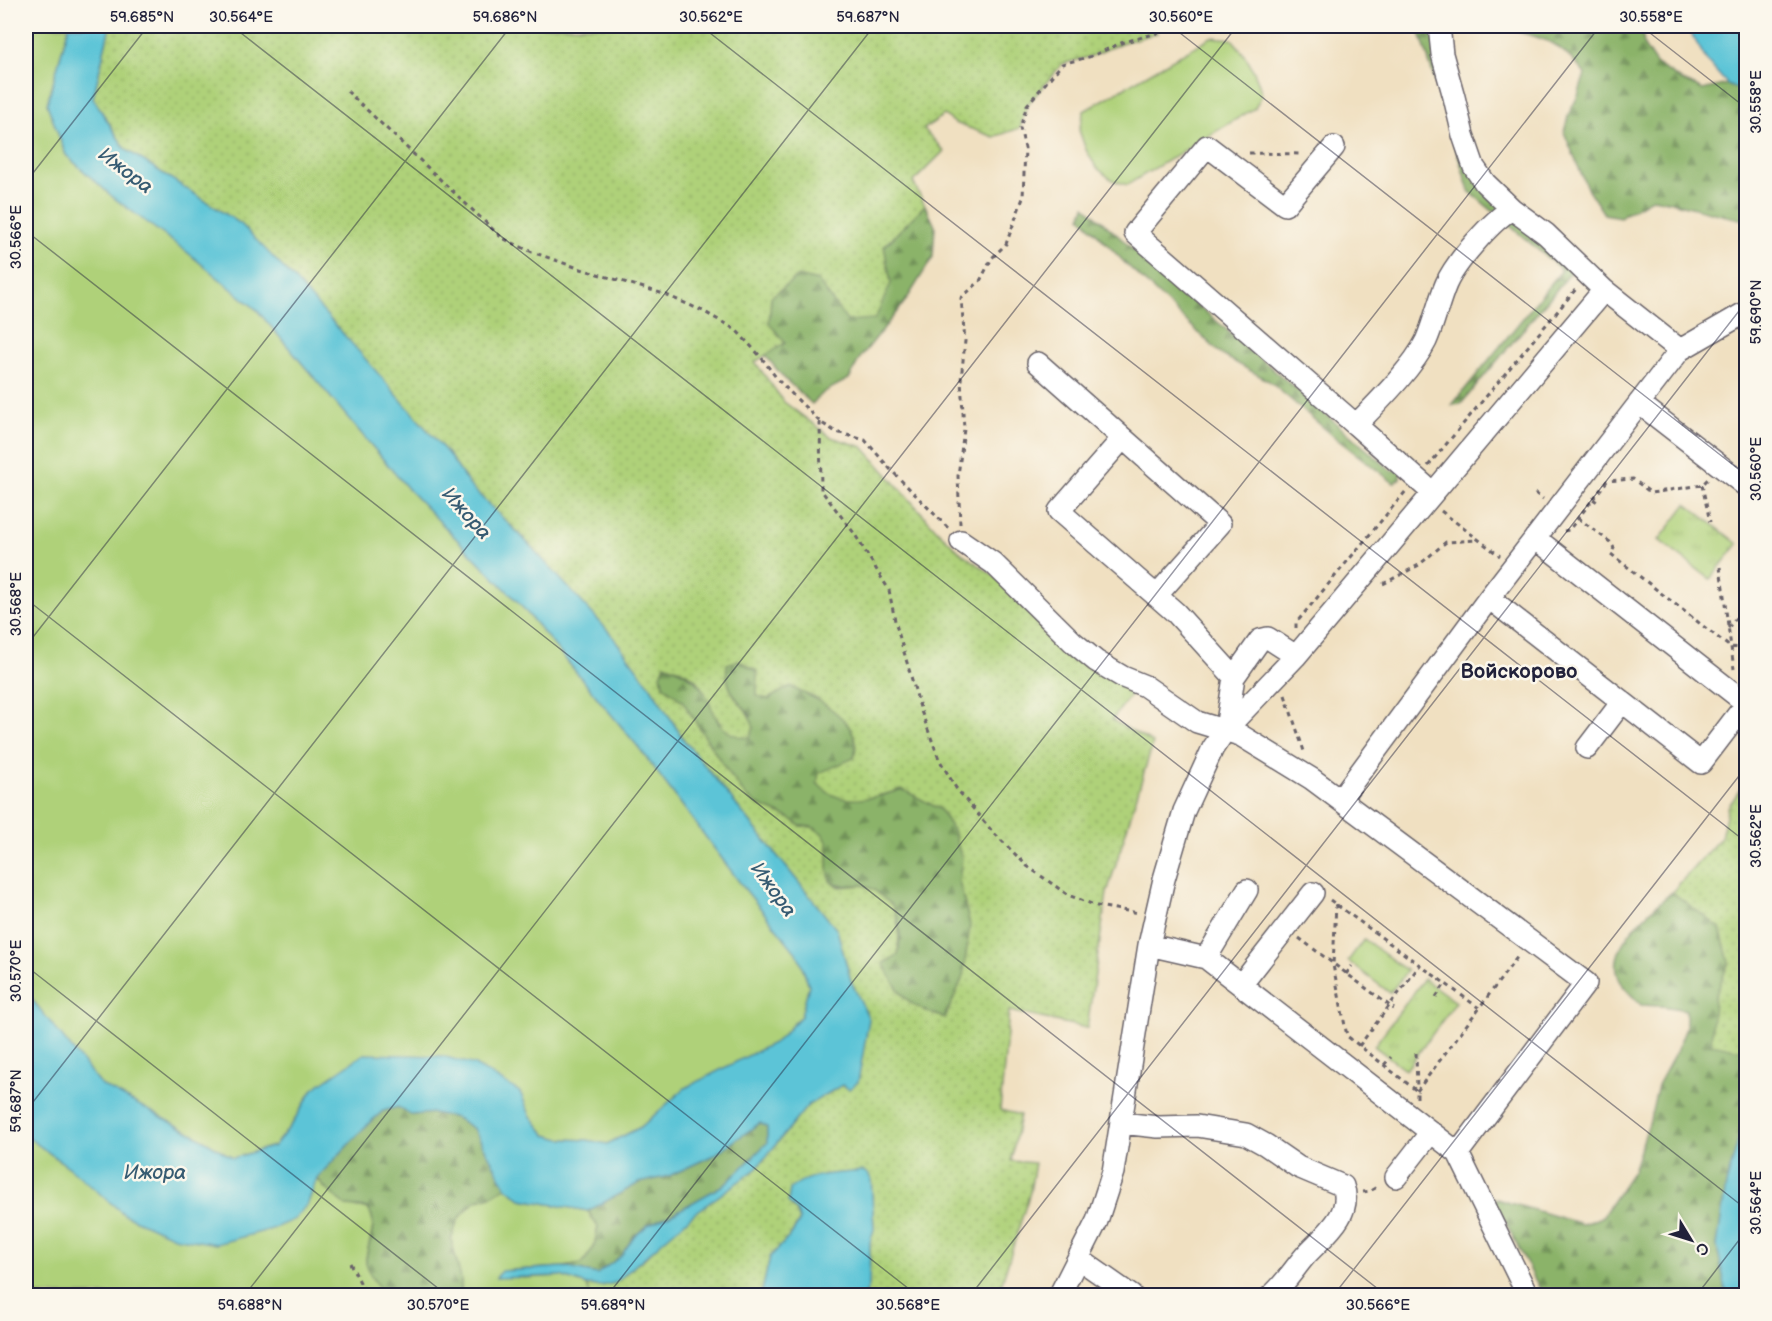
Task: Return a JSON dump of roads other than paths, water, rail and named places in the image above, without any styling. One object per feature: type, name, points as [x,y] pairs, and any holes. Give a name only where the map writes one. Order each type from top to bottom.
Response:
[{"type":"street","points":[[1439,26],[1442,54],[1463,135],[1474,167],[1485,183],[1512,209],[1546,234],[1604,290],[1680,350]]},
{"type":"street","points":[[1331,151],[1285,205],[1207,146],[1135,234],[1417,478],[1430,496]]},
{"type":"street","points":[[1356,425],[1402,374],[1425,342],[1447,282],[1460,264],[1498,217],[1512,209]]},
{"type":"street","points":[[1059,1296],[1097,1221],[1113,1172],[1149,945],[1164,879],[1184,811],[1213,748],[1226,729],[1296,656],[1604,290]]},
{"type":"street","points":[[1341,798],[1489,598],[1680,350],[1746,312]]},
{"type":"street","points":[[1038,363],[1220,524],[1156,596]]},
{"type":"street","points":[[1639,403],[1746,486]]},
{"type":"street","points":[[1123,438],[1059,511],[1176,613],[1234,677]]},
{"type":"street","points":[[1489,598],[1701,763],[1746,703],[1536,536]]},
{"type":"street","points":[[961,541],[993,563],[1073,642],[1096,661],[1123,677],[1145,686],[1197,722],[1240,735],[1341,798],[1586,983],[1458,1153]]},
{"type":"street","points":[[1226,729],[1234,677],[1260,640],[1268,638],[1296,656]]},
{"type":"street","points":[[1587,748],[1622,702]]},
{"type":"street","points":[[1206,958],[1247,890]]},
{"type":"street","points":[[1241,985],[1313,893]]},
{"type":"street","points":[[1149,945],[1206,958],[1458,1153],[1528,1296]]},
{"type":"street","points":[[1121,1123],[1158,1127],[1197,1126],[1246,1134],[1266,1144],[1298,1167],[1343,1186],[1346,1194],[1342,1211],[1329,1232],[1271,1296]]},
{"type":"street","points":[[1396,1177],[1425,1127]]},
{"type":"street","points":[[1078,1259],[1132,1296]]},
{"type":"water","name":"Ижора","points":[[69,26],[110,26],[93,98],[125,149],[241,224],[295,280],[449,455],[470,486],[523,538],[610,633],[650,686],[684,740],[837,930],[851,981],[869,1019],[858,1082],[849,1089],[842,1085],[808,1105],[756,1169],[695,1213],[615,1283],[599,1286],[587,1285],[561,1276],[496,1278],[501,1271],[564,1267],[597,1274],[621,1256],[633,1238],[648,1225],[727,1183],[767,1143],[767,1127],[760,1123],[714,1155],[669,1176],[639,1183],[588,1211],[521,1199],[506,1187],[474,1129],[457,1118],[434,1113],[411,1115],[398,1107],[383,1111],[368,1124],[317,1178],[308,1203],[295,1219],[272,1229],[216,1244],[174,1237],[125,1215],[70,1168],[26,1136],[26,992],[101,1085],[199,1137],[233,1158],[274,1146],[293,1123],[313,1089],[364,1054],[442,1056],[475,1065],[520,1092],[530,1115],[546,1135],[607,1144],[641,1127],[685,1088],[777,1041],[801,1016],[809,985],[798,955],[741,884],[640,749],[518,602],[410,491],[257,310],[187,252],[114,198],[66,155],[47,104]]},
{"type":"water","points":[[1687,26],[1735,26],[1746,37],[1746,92],[1727,84],[1707,61]]},
{"type":"water","points":[[1746,1118],[1746,1295],[1727,1295],[1717,1246],[1726,1185]]},
{"type":"water","points":[[863,1171],[871,1179],[874,1229],[870,1242],[869,1285],[866,1293],[862,1296],[761,1295],[770,1257],[790,1236],[800,1221],[796,1210],[788,1202],[790,1189],[806,1179]]},
{"type":"district","name":"Войскорово","points":[[1519,671]]}]
